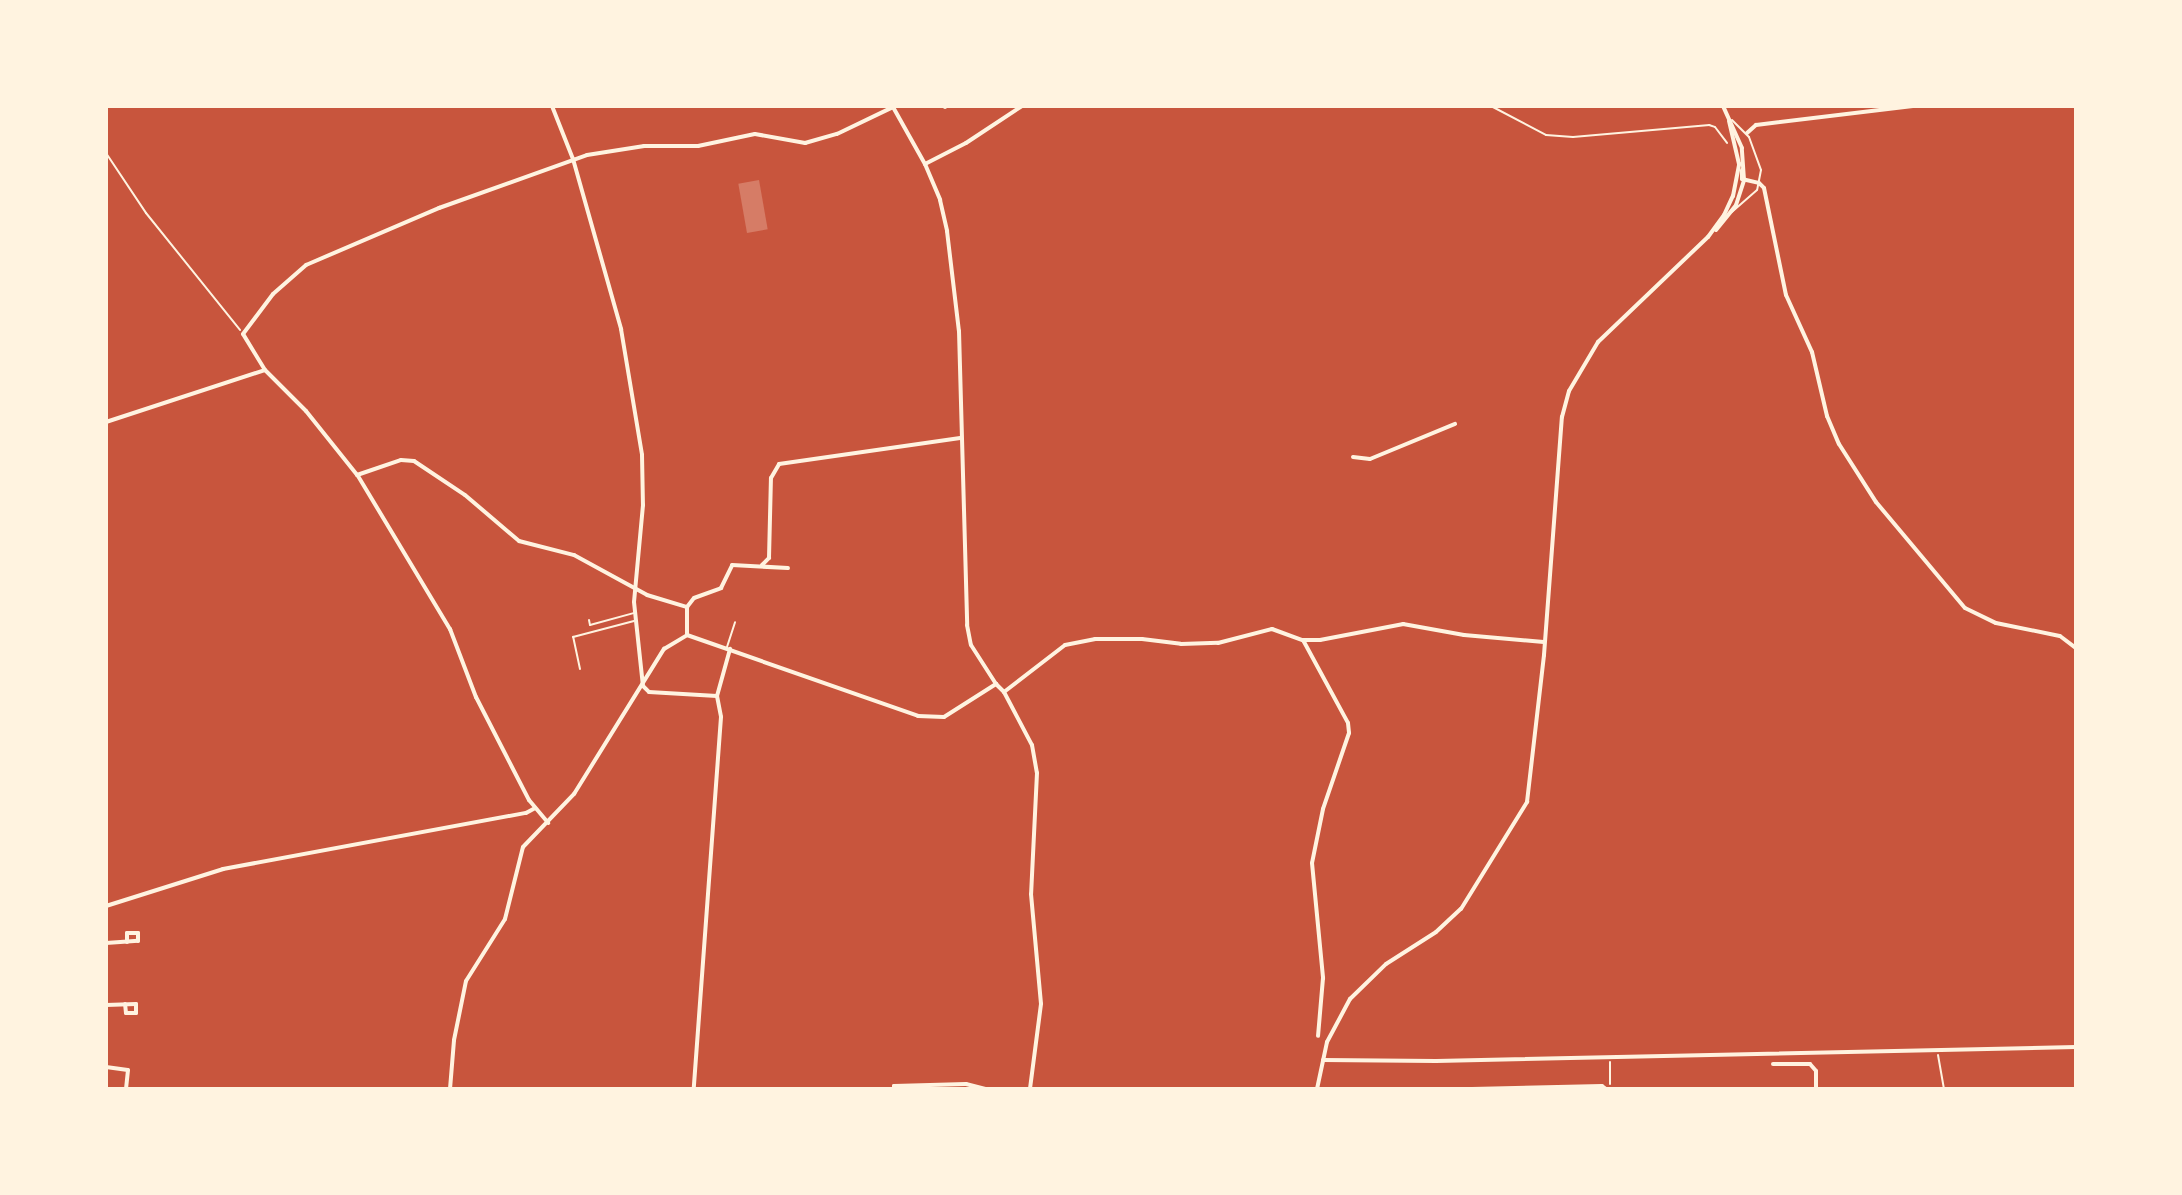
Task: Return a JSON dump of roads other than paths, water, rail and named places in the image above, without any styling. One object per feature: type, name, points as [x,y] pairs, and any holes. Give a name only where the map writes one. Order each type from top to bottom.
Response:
[{"type":"street","points":[[552,106],[573,159],[621,329],[642,455],[643,505],[634,589],[643,686],[649,692],[717,696]]},
{"type":"street","points":[[925,164],[966,143],[1022,106]]},
{"type":"street","points":[[1317,1089],[1321,1060],[1337,1019],[1358,989],[1386,964],[1436,932],[1461,909],[1514,829],[1527,802],[1532,775],[1562,417],[1569,391],[1598,342],[1731,213],[1744,180],[1742,148],[1723,106]]},
{"type":"street","points":[[1747,133],[1756,125],[1913,106]]},
{"type":"street","points":[[548,823],[535,808],[476,697],[450,629],[357,475],[306,411],[265,370],[243,334],[260,308],[306,265],[439,208],[573,159],[644,146],[698,146],[755,134],[805,143],[837,134],[893,107],[925,164],[940,200],[947,231],[959,331],[967,625],[971,645],[1004,692],[1032,745],[1037,773],[1031,894],[1041,1004],[1030,1089]]},
{"type":"street","points":[[1708,237],[1733,196],[1739,164],[1729,120]]},
{"type":"street","points":[[1735,146],[1744,180]]},
{"type":"street","points":[[1744,180],[1759,183],[1765,193],[1786,295],[1812,352],[1827,416],[1839,444],[1876,502],[1965,608],[1996,623],[2060,636],[2076,648]]},
{"type":"street","points":[[106,422],[265,370]]},
{"type":"street","points":[[1353,457],[1370,459],[1455,424]]},
{"type":"street","points":[[762,565],[769,558],[771,478],[779,464],[960,438]]},
{"type":"street","points":[[357,475],[401,460],[414,461],[465,495],[519,541],[574,555],[634,589],[687,607]]},
{"type":"street","points":[[687,635],[687,607],[694,598],[721,588],[732,565],[788,568]]},
{"type":"street","points":[[1004,692],[1065,645],[1095,639],[1218,643],[1272,629],[1303,640],[1320,640],[1403,624],[1464,635],[1544,642]]},
{"type":"street","points":[[450,1089],[456,1026],[466,981],[505,919],[523,847],[574,794],[664,649],[687,635],[918,716],[944,717],[996,684]]},
{"type":"street","points":[[1303,640],[1348,723],[1349,733],[1323,809],[1312,863],[1323,978],[1318,1036]]},
{"type":"street","points":[[694,1089],[721,717],[717,696],[729,649]]},
{"type":"street","points":[[106,906],[223,869],[526,813],[535,808]]},
{"type":"street","points":[[106,943],[127,942]]},
{"type":"street","points":[[106,1005],[125,1004]]},
{"type":"street","points":[[1321,1060],[1436,1061],[2076,1047]]},
{"type":"street","points":[[1773,1064],[1810,1064],[1816,1071],[1816,1089]]},
{"type":"street","points":[[106,1067],[128,1070],[126,1089]]},
{"type":"street","points":[[894,1089],[894,1086],[966,1084],[986,1089]]},
{"type":"street","points":[[725,1088],[799,1089]]},
{"type":"street","points":[[1472,1089],[1608,1089]]},
{"type":"lane","points":[[1729,120],[1747,133],[1760,164],[1759,183],[1753,194],[1731,213]]},
{"type":"lane","points":[[589,620],[590,625],[635,613]]},
{"type":"lane","points":[[580,669],[573,637],[635,620]]},
{"type":"lane","points":[[729,649],[735,622]]}]
